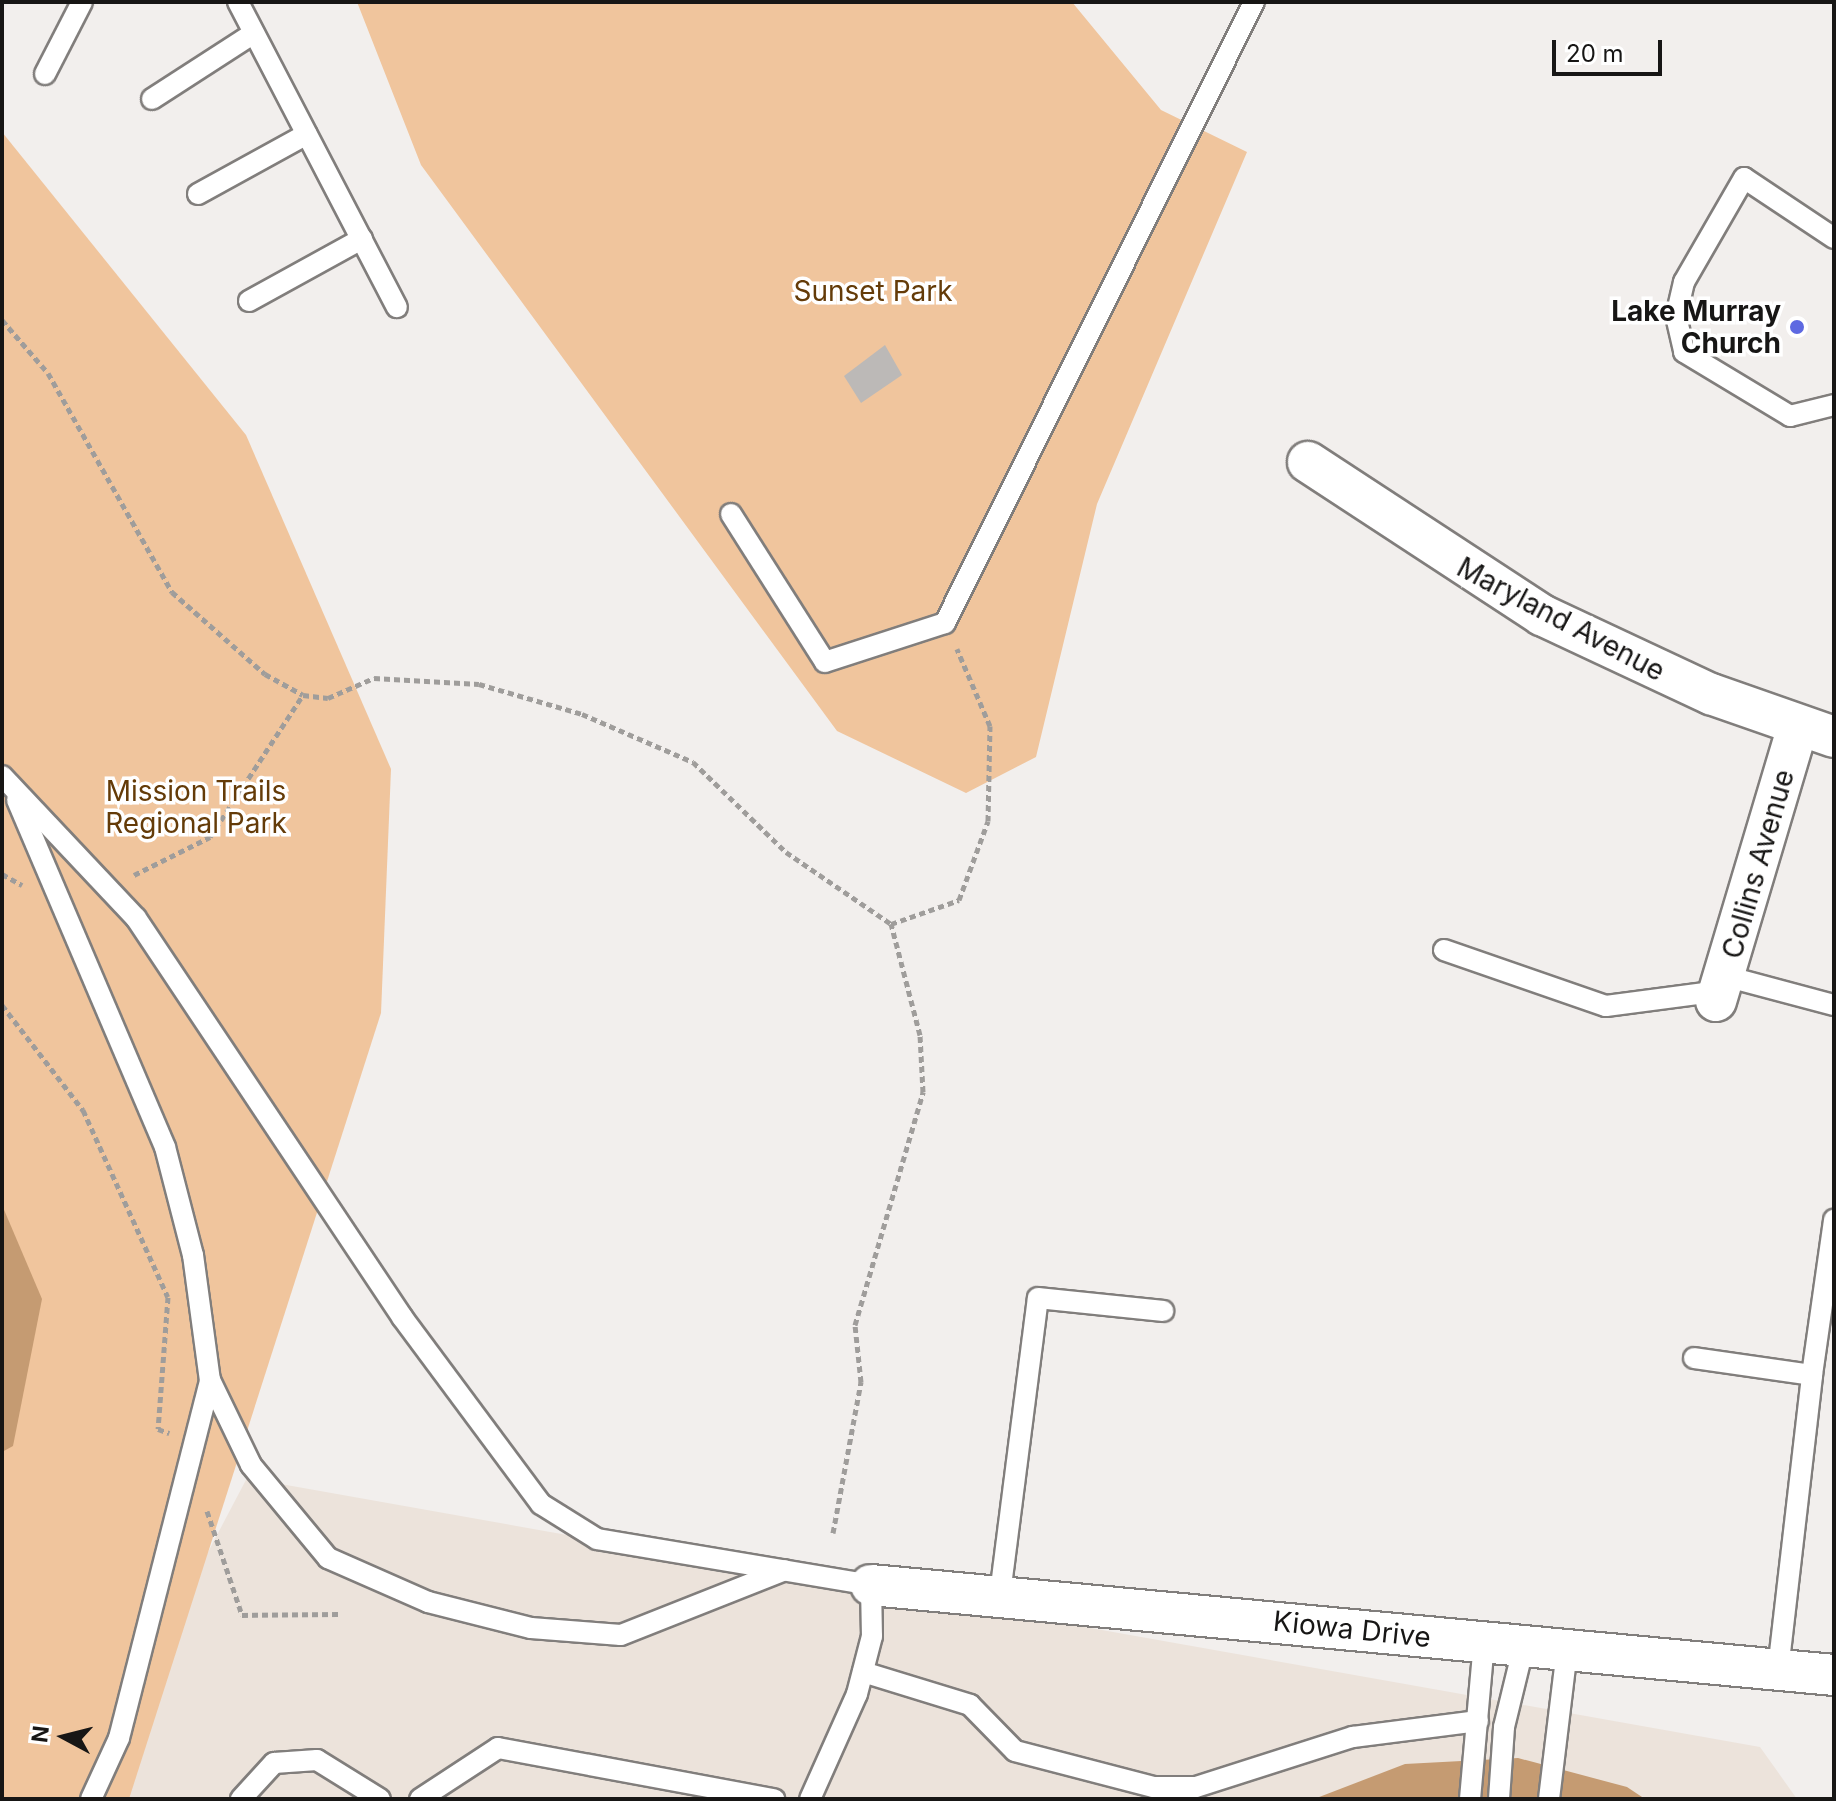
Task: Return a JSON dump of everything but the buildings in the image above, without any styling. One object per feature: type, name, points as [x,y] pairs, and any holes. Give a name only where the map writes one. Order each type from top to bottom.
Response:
[{"type":"street","name":"Maryland Avenue","points":[[1308,462],[1542,615],[1816,731]]},
{"type":"street","name":"Collins Avenue","points":[[1720,989],[1816,731]]},
{"type":"street","name":"Kiowa Drive","points":[[871,1585],[1000,1594],[1834,1675]]},
{"type":"lane","points":[[45,74],[82,2]]},
{"type":"lane","points":[[238,2],[397,307]]},
{"type":"lane","points":[[731,514],[825,662],[945,623],[1254,2]]},
{"type":"lane","points":[[152,99],[254,33]]},
{"type":"lane","points":[[198,194],[307,134]]},
{"type":"lane","points":[[1834,238],[1744,178],[1684,282],[1676,316],[1684,352],[1790,416],[1834,405]]},
{"type":"lane","points":[[249,301],[362,239]]},
{"type":"lane","points":[[6,782],[165,1147],[193,1255],[210,1380],[251,1465],[328,1558],[428,1602],[531,1628],[621,1635],[785,1570]]},
{"type":"lane","points":[[6,782],[136,918],[402,1317],[541,1504],[597,1539],[871,1585],[872,1636],[863,1672],[810,1799]]},
{"type":"lane","points":[[1444,950],[1606,1006],[1720,989],[1834,1005]]},
{"type":"lane","points":[[1778,1670],[1812,1375],[1834,1220]]},
{"type":"lane","points":[[1000,1594],[1038,1298],[1163,1311]]},
{"type":"lane","points":[[1694,1358],[1812,1375]]},
{"type":"lane","points":[[91,1799],[119,1738],[210,1380]]},
{"type":"lane","points":[[1470,1799],[1484,1642]]},
{"type":"lane","points":[[1499,1799],[1504,1727],[1524,1645]]},
{"type":"lane","points":[[1549,1799],[1567,1650]]},
{"type":"lane","points":[[863,1672],[970,1705],[1015,1751],[1153,1787],[1196,1787],[1353,1737],[1478,1721]]},
{"type":"lane","points":[[420,1799],[498,1748],[774,1799]]},
{"type":"lane","points":[[241,1799],[274,1763],[317,1760],[380,1799]]},
{"type":"path","points":[[2,320],[48,373],[172,592],[265,674],[303,695],[328,698],[374,678],[479,684],[582,714],[693,762],[786,852],[891,924],[920,1035],[923,1092],[855,1325],[861,1382],[833,1533]]},
{"type":"path","points":[[891,924],[959,900],[988,821],[990,726],[945,623]]},
{"type":"path","points":[[128,877],[210,837],[303,695]]},
{"type":"path","points":[[2,1005],[83,1110],[118,1174],[168,1297],[158,1429],[192,1442]]},
{"type":"path","points":[[205,1506],[242,1615],[339,1614]]},
{"type":"shaded area","points":[[2,1205],[42,1299],[13,1446],[2,1452]]},
{"type":"shaded area","points":[[247,1478],[1760,1747],[1797,1799],[78,1799]]},
{"type":"shaded area","points":[[1518,1758],[1627,1787],[1645,1799],[1314,1799],[1405,1764]]},
{"type":"green space","name":"Sunset Park","points":[[357,2],[1072,2],[1161,110],[1247,152],[1097,504],[1036,757],[966,793],[837,731],[421,165]]},
{"type":"green space","name":"Mission Trails Regional Park","points":[[2,132],[246,435],[391,769],[381,1013],[129,1799],[2,1799]]},
{"type":"place","name":"Lake Murray Church","points":[[1797,327]]}]
